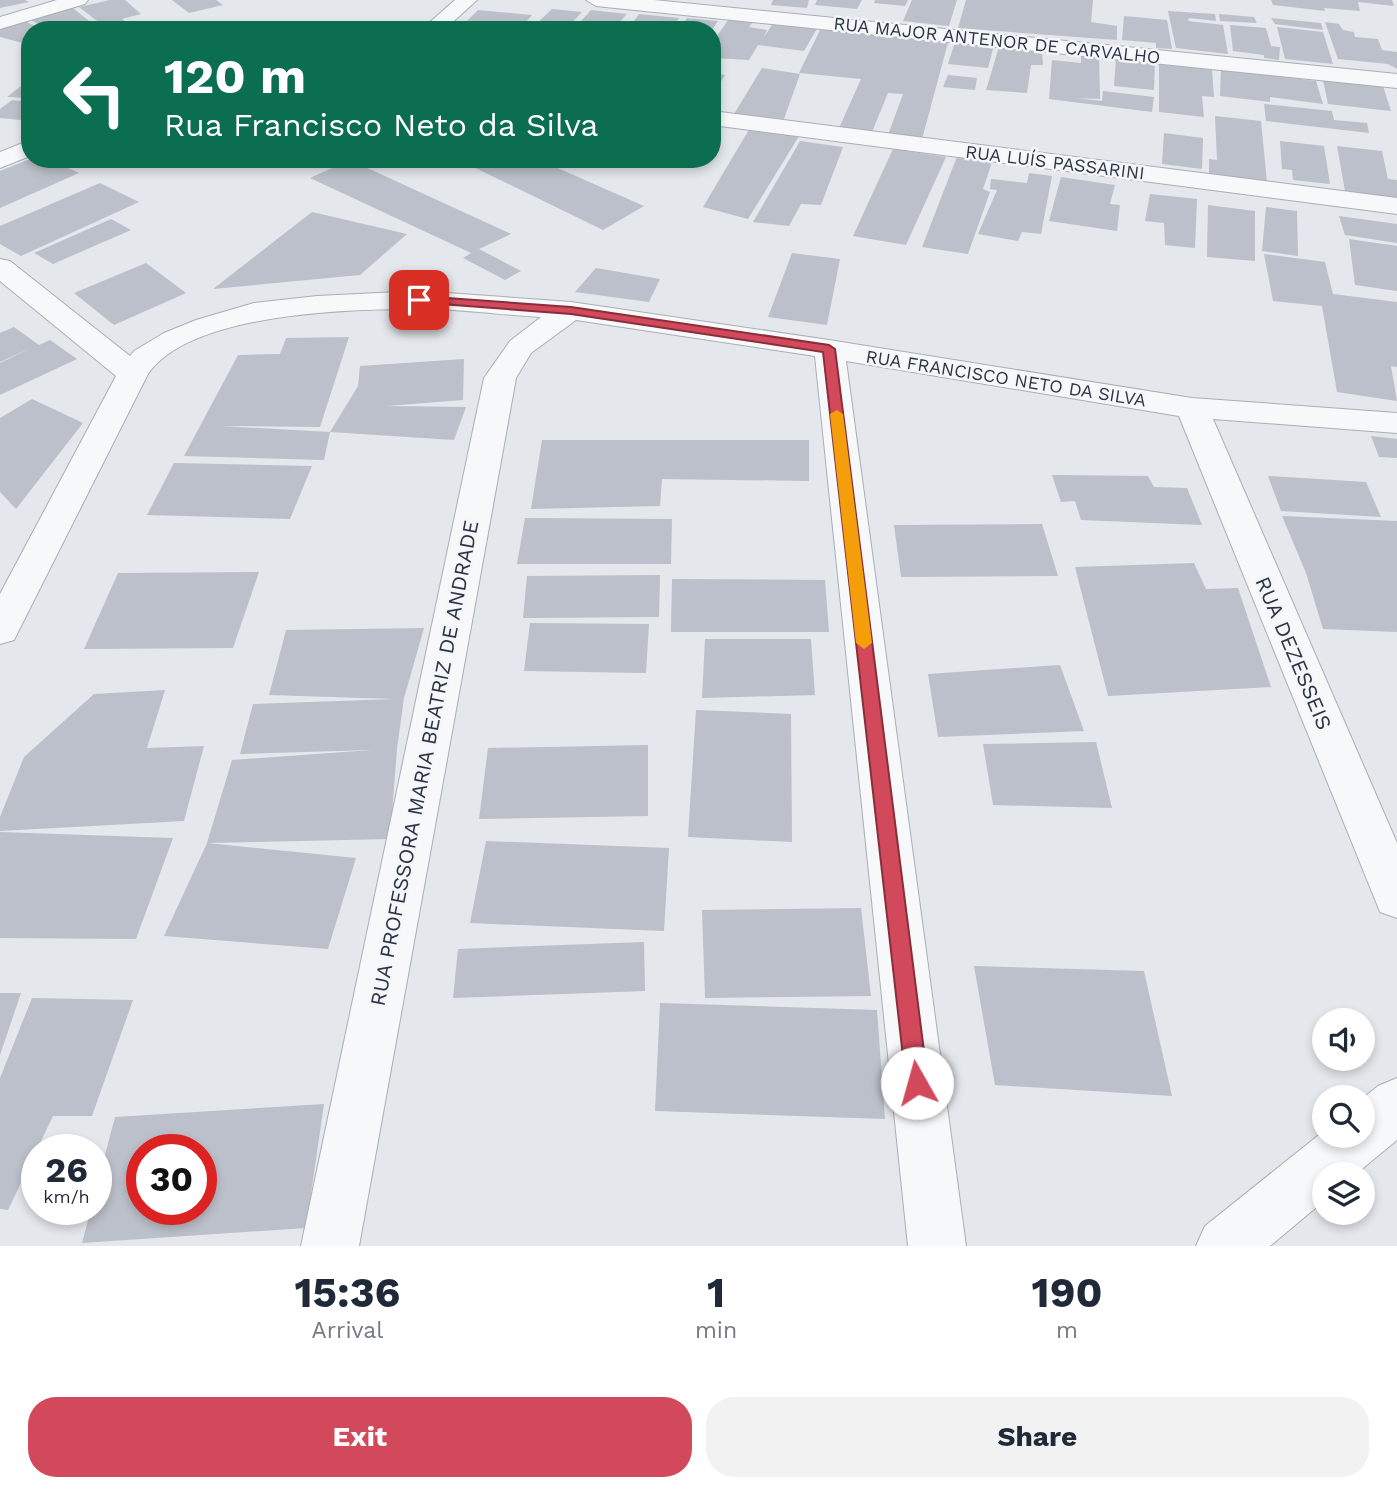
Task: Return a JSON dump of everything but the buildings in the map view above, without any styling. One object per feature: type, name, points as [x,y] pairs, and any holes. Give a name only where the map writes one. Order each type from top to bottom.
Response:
[{"type":"street","points":[[0,23],[78,0]]},
{"type":"street","points":[[442,21],[467,0]]},
{"type":"street","name":"RUA MAJOR ANTENOR DE CARVALHO","points":[[596,0],[1397,81]]},
{"type":"street","name":"RUA LUÍS PASSARINI","points":[[721,119],[1397,206]]},
{"type":"street","points":[[0,160],[21,151]]},
{"type":"street","points":[[0,267],[133,374]]},
{"type":"street","name":"RUA FRANCISCO NETO DA SILVA","points":[[0,630],[133,374],[145,356],[206,326],[254,312],[317,305],[419,300],[571,311],[829,349],[1192,408],[1397,424]]},
{"type":"street","name":"RUA PROFESSORA MARIA BEATRIZ DE ANDRADE","points":[[330,1246],[500,378],[506,363],[519,347],[571,311]]},
{"type":"street","points":[[829,349],[937,1246]]},
{"type":"street","name":"RUA DEZESSEIS","points":[[1192,408],[1397,897]]},
{"type":"street","points":[[1375,1123],[1397,1105]]},
{"type":"street","points":[[1225,1246],[1344,1148]]},
{"type":"slow traffic","points":[[837,414],[864,643]]},
{"type":"route","points":[[419,300],[571,311],[829,349],[917,1083]]}]
